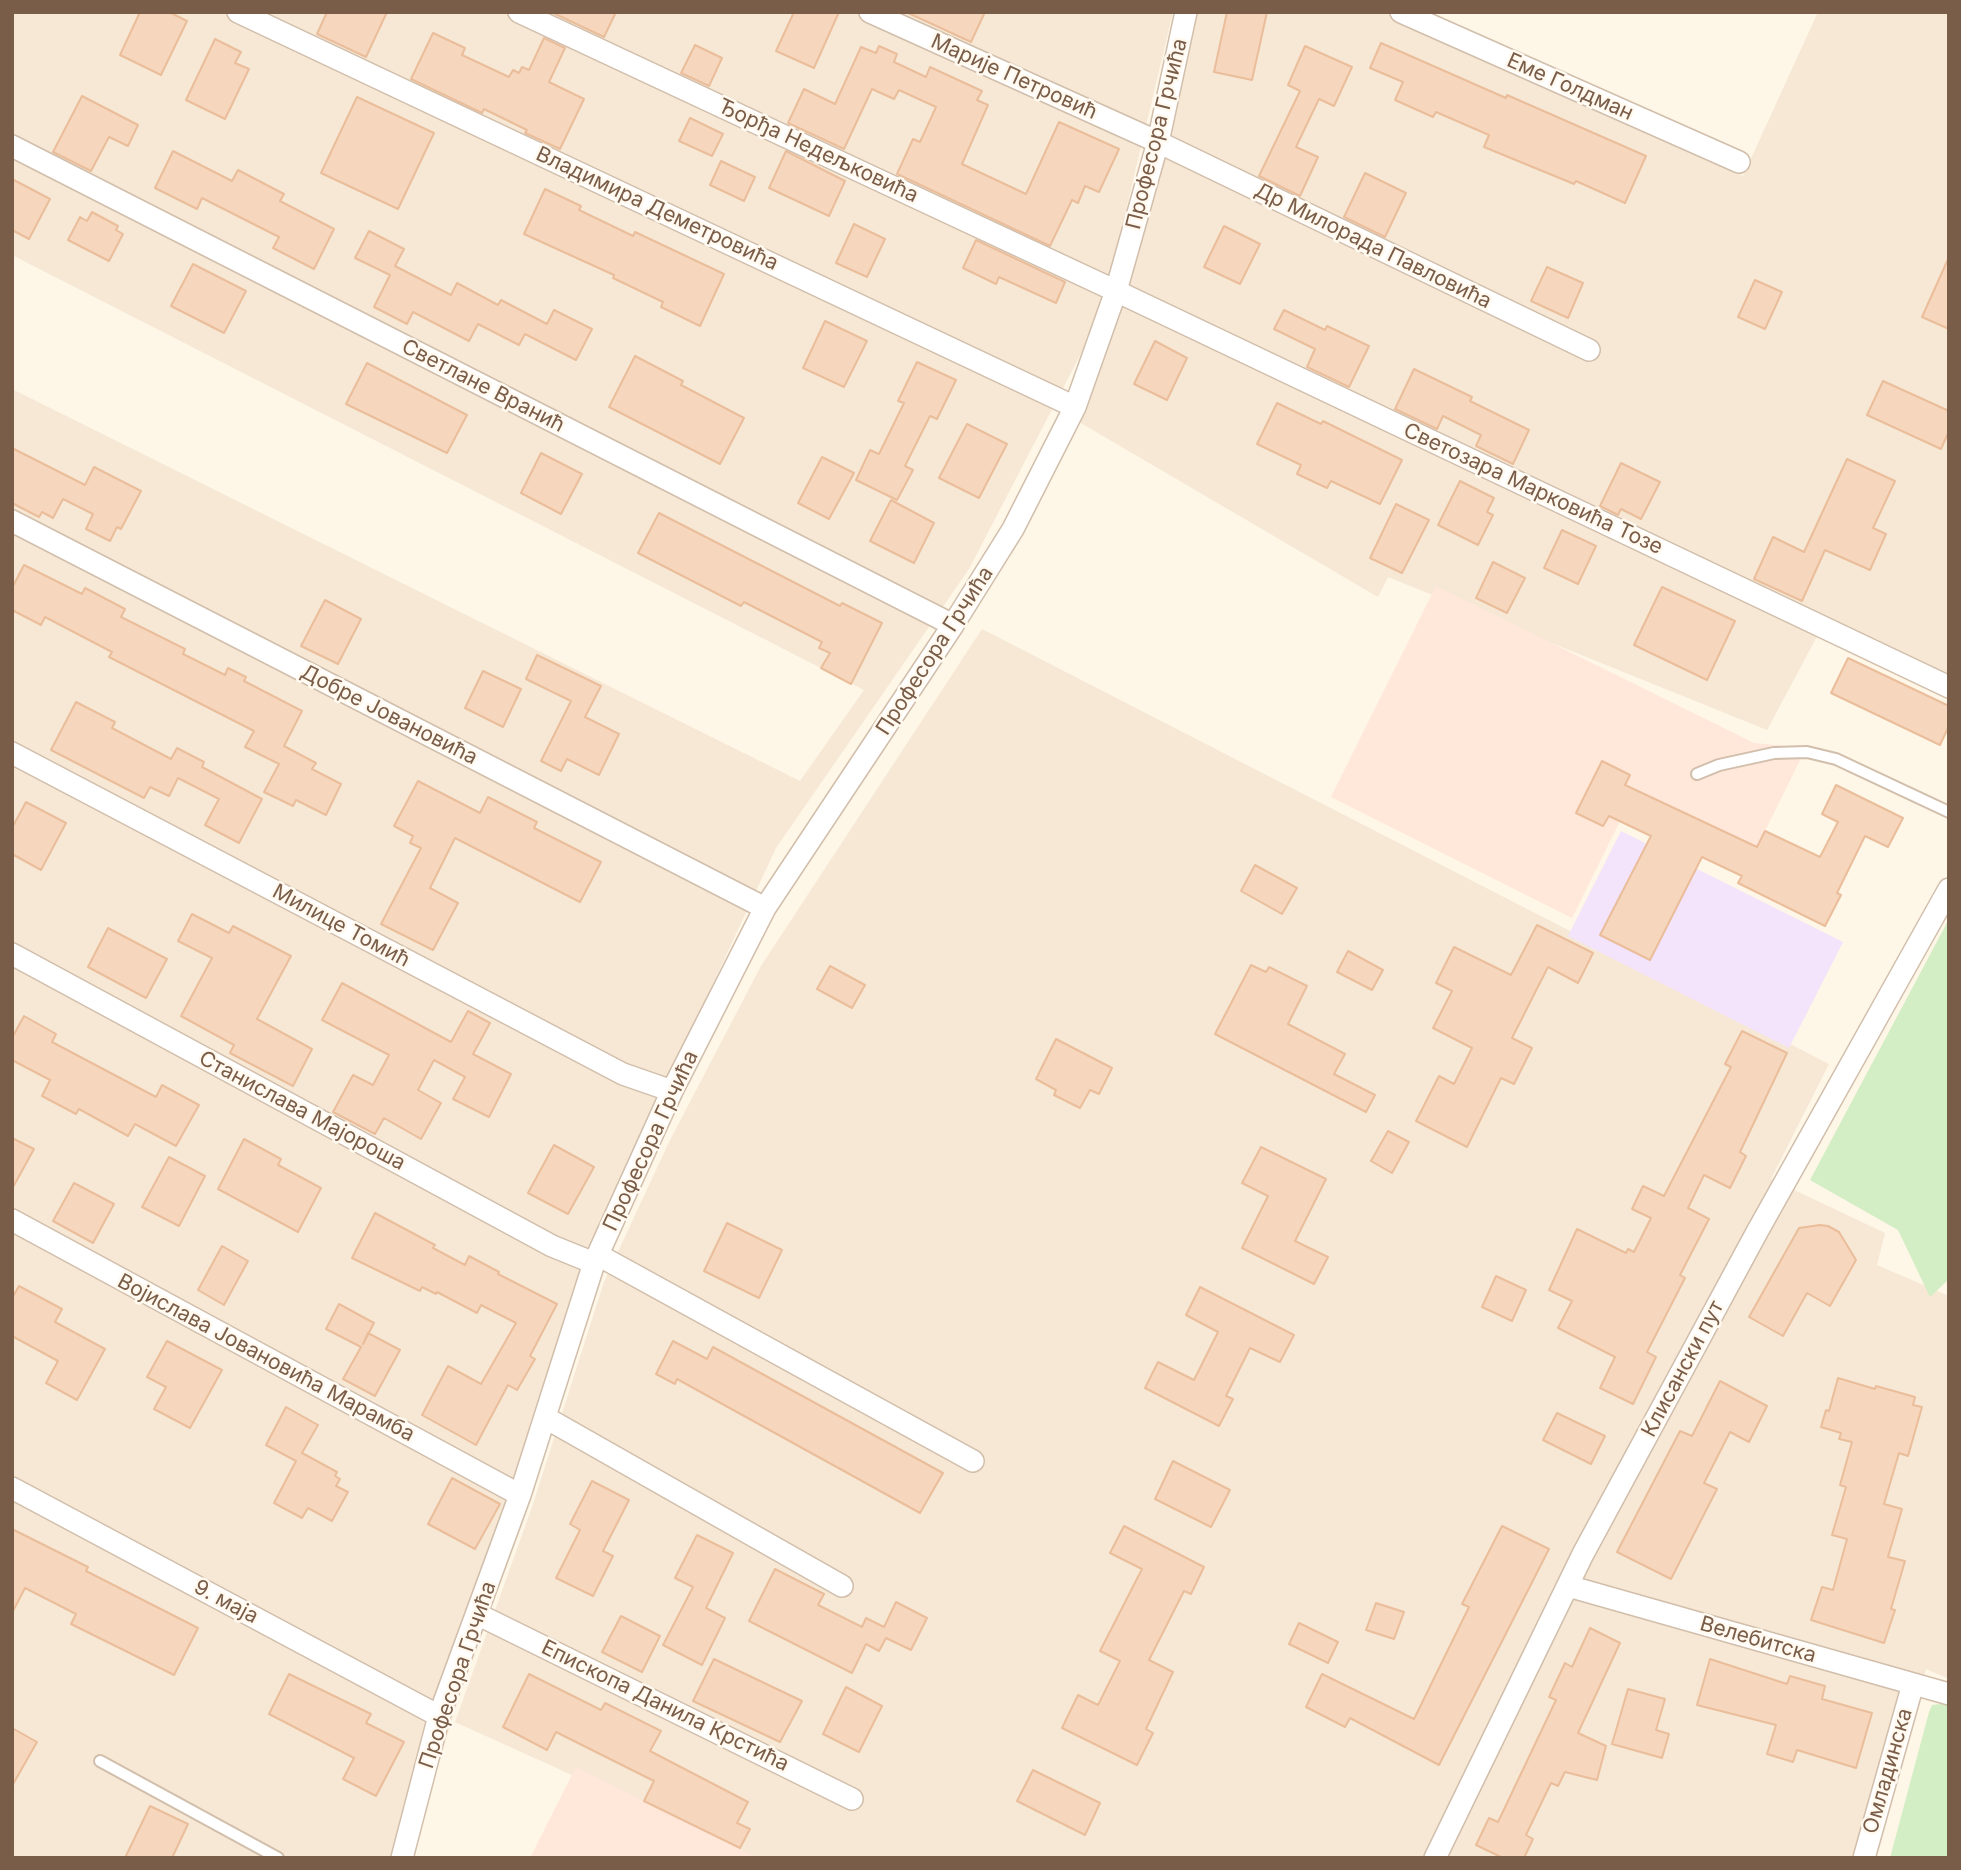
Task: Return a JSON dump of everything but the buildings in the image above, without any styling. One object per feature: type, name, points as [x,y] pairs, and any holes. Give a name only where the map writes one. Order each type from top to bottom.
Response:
[{"type":"street","name":"Владимира Деметровића","points":[[238,12],[1075,407]]},
{"type":"street","name":"Ђорђа Недељковића","points":[[519,12],[1116,290]]},
{"type":"street","name":"Марије Петровић","points":[[870,12],[1158,142]]},
{"type":"street","name":"Професора Грчића","points":[[402,1858],[439,1716],[520,1495],[596,1259],[672,1091],[765,908],[953,625],[1013,529],[1075,407],[1116,290],[1158,142],[1186,12]]},
{"type":"street","name":"Еме Голдман","points":[[1401,12],[1739,162]]},
{"type":"street","name":"Др Милорада Павловића","points":[[1158,142],[1589,350]]},
{"type":"street","name":"Светлане Вранић","points":[[12,146],[953,625]]},
{"type":"street","name":"Светозара Марковића Тозе","points":[[1116,290],[1949,687]]},
{"type":"street","name":"Добре Јовановића","points":[[12,522],[765,908]]},
{"type":"street","name":"Милице Томић","points":[[12,753],[624,1074],[672,1091]]},
{"type":"street","name":"Клисански пут","points":[[1435,1858],[1568,1586],[1751,1244],[1949,889]]},
{"type":"street","name":"Станислава Мајороша","points":[[12,954],[552,1246],[596,1259]]},
{"type":"street","name":"Војислава Јовановића Марамба","points":[[12,1220],[520,1495]]},
{"type":"street","name":"Професора Грчића","points":[[596,1259],[973,1461]]},
{"type":"street","points":[[546,1418],[842,1586]]},
{"type":"street","name":"9. маја","points":[[12,1488],[439,1716]]},
{"type":"street","name":"Велебитска","points":[[1568,1586],[1949,1693]]},
{"type":"street","name":"Епископа Данила Крстића","points":[[477,1614],[852,1799]]},
{"type":"street","name":"Омладинска","points":[[1864,1858],[1913,1684]]},
{"type":"lane","points":[[1696,774],[1719,765],[1774,753],[1807,752],[1836,759],[1949,812]]},
{"type":"lane","points":[[100,1761],[278,1858]]},
{"type":"shaded area","points":[[12,12],[1173,12],[1101,315],[969,569],[776,848],[607,1211],[410,1858],[12,1858],[12,389],[800,781],[864,690],[12,255]]},
{"type":"shaded area","points":[[1198,12],[1392,12],[1743,176],[1818,12],[1949,12],[1949,686],[1821,629],[1767,730],[1388,577],[1378,597],[1079,422],[1121,307]]},
{"type":"shaded area","points":[[1436,586],[1754,743],[1806,748],[1757,847],[1625,785],[1629,776],[1603,826],[1609,816],[1620,821],[1572,918],[1331,797]]},
{"type":"shaded area","points":[[982,629],[1829,1064],[1771,1179],[1885,1233],[1877,1265],[1949,1296],[1949,1679],[1926,1669],[1876,1858],[755,1858],[455,1722],[532,1507],[604,1282],[669,1142],[761,966]]},
{"type":"shaded area","points":[[1621,831],[1843,942],[1789,1048],[1568,936]]},
{"type":"shaded area","points":[[576,1767],[758,1858],[530,1858]]},
{"type":"green space","points":[[1949,919],[1949,1279],[1930,1297],[1898,1230],[1810,1180]]},
{"type":"green space","points":[[1932,1705],[1949,1705],[1949,1858],[1890,1858],[1929,1712]]}]
